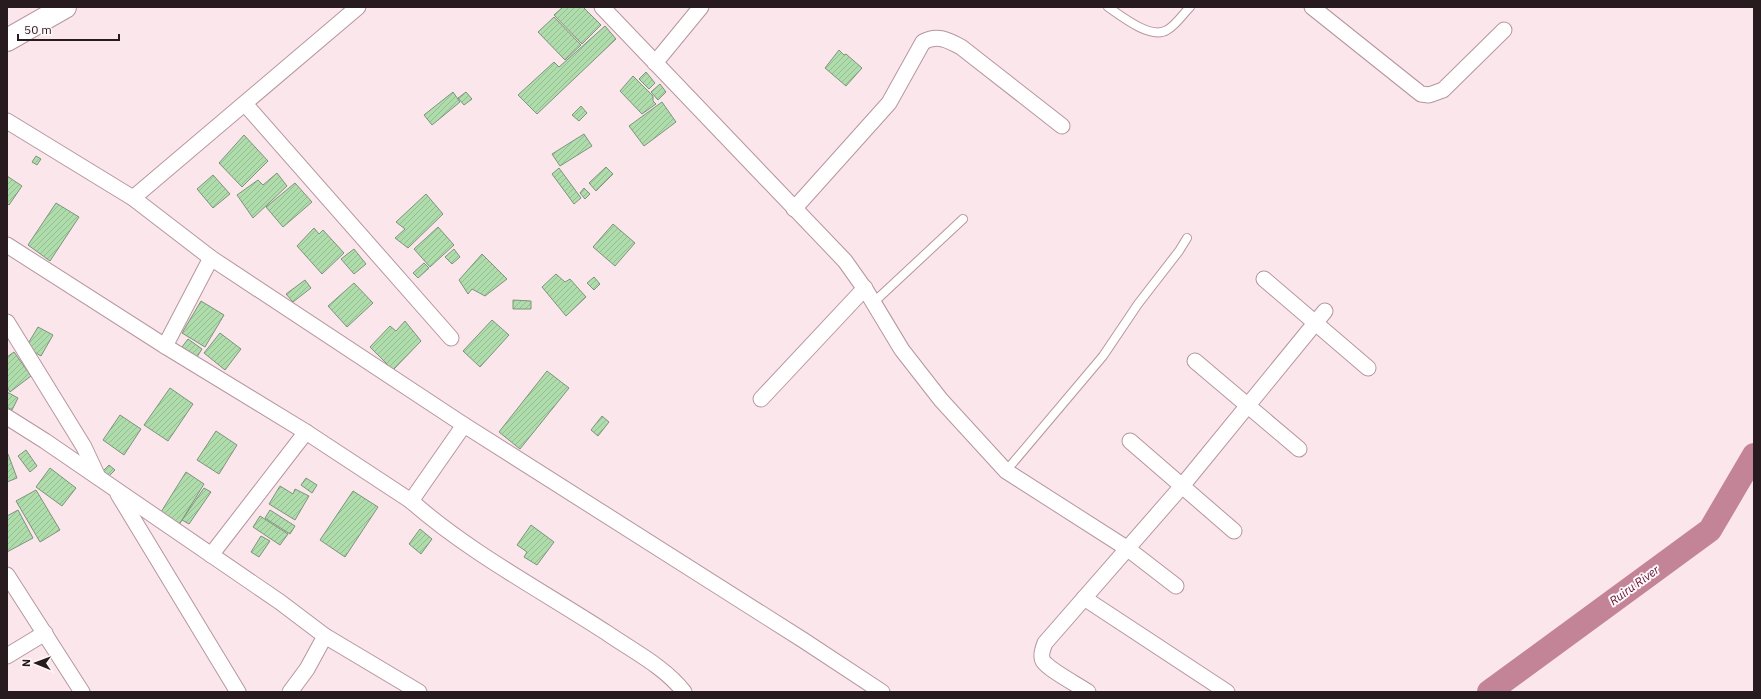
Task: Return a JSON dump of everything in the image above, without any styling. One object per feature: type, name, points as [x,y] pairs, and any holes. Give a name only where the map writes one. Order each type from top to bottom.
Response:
[{"type":"street","points":[[7,40],[64,7]]},
{"type":"street","points":[[133,198],[358,7]]},
{"type":"street","points":[[602,7],[845,261],[874,302],[902,350],[941,400],[1006,471],[1128,549],[1176,586]]},
{"type":"street","points":[[655,63],[702,7]]},
{"type":"street","points":[[1312,7],[1421,94],[1430,95],[1443,90],[1504,30]]},
{"type":"street","points":[[794,209],[889,103],[924,42],[929,39],[947,40],[961,47],[1062,126]]},
{"type":"street","points":[[244,104],[450,338]]},
{"type":"street","points":[[7,121],[133,198],[211,258],[464,425],[796,635],[882,692]]},
{"type":"street","points":[[7,245],[165,346],[306,432],[411,501],[450,532],[513,575],[654,665],[684,692]]},
{"type":"street","points":[[165,346],[211,258]]},
{"type":"street","points":[[1264,279],[1368,368]]},
{"type":"street","points":[[762,399],[865,288]]},
{"type":"street","points":[[1088,692],[1050,667],[1043,660],[1042,652],[1045,643],[1182,486],[1325,311]]},
{"type":"street","points":[[7,322],[84,448],[98,478]]},
{"type":"street","points":[[1195,361],[1300,449]]},
{"type":"street","points":[[7,417],[280,602],[325,636],[419,692]]},
{"type":"street","points":[[411,501],[464,425]]},
{"type":"street","points":[[211,555],[306,432]]},
{"type":"street","points":[[1130,441],[1234,531]]},
{"type":"street","points":[[115,490],[238,692]]},
{"type":"street","points":[[7,575],[82,692]]},
{"type":"street","points":[[1084,598],[1227,692]]},
{"type":"street","points":[[7,656],[45,633]]},
{"type":"street","points":[[290,692],[307,669],[325,636]]},
{"type":"lane","points":[[1108,7],[1127,21],[1142,29],[1156,33],[1168,30],[1190,7]]},
{"type":"lane","points":[[874,302],[963,218]]},
{"type":"lane","points":[[1006,471],[1103,356],[1138,304],[1179,251],[1187,238]]},
{"type":"building","points":[[563,7],[583,7],[601,25],[582,44],[554,15]]},
{"type":"building","points":[[554,17],[581,45],[565,60],[538,32]]},
{"type":"building","points":[[605,26],[616,39],[537,114],[518,95],[554,62],[559,67]]},
{"type":"building","points":[[839,50],[862,68],[846,86],[825,68]]},
{"type":"building","points":[[646,72],[655,83],[649,89],[639,79]]},
{"type":"building","points":[[633,76],[653,96],[653,101],[656,104],[642,114],[620,91]]},
{"type":"building","points":[[660,84],[666,92],[658,100],[651,92]]},
{"type":"building","points":[[453,92],[460,102],[432,125],[424,115]]},
{"type":"building","points":[[466,92],[472,99],[464,105],[458,98]]},
{"type":"building","points":[[662,102],[676,122],[644,146],[629,126]]},
{"type":"building","points":[[581,106],[587,113],[579,121],[572,115]]},
{"type":"building","points":[[584,134],[592,146],[560,166],[552,154]]},
{"type":"building","points":[[244,135],[268,161],[242,187],[219,163]]},
{"type":"building","points":[[36,156],[41,159],[37,165],[32,162]]},
{"type":"building","points":[[606,167],[613,174],[596,191],[589,183]]},
{"type":"building","points":[[559,168],[581,198],[574,204],[552,174]]},
{"type":"building","points":[[277,173],[287,186],[253,218],[237,195],[258,180],[263,185]]},
{"type":"building","points":[[213,175],[230,194],[213,208],[197,189]]},
{"type":"building","points":[[7,176],[22,186],[9,205],[7,203]]},
{"type":"building","points":[[295,183],[312,202],[283,227],[266,207]]},
{"type":"building","points":[[584,188],[590,194],[585,199],[580,193]]},
{"type":"building","points":[[426,194],[443,214],[408,248],[395,238],[405,229],[396,222]]},
{"type":"building","points":[[56,203],[79,217],[50,261],[28,245]]},
{"type":"building","points":[[613,224],[635,243],[615,266],[593,247]]},
{"type":"building","points":[[438,227],[454,245],[430,267],[414,249]]},
{"type":"building","points":[[314,228],[319,234],[323,230],[344,253],[322,274],[297,246]]},
{"type":"building","points":[[354,249],[366,264],[354,274],[341,259]]},
{"type":"building","points":[[454,249],[460,257],[452,264],[445,257]]},
{"type":"building","points":[[482,254],[507,279],[485,296],[472,289],[468,294],[459,280]]},
{"type":"building","points":[[424,263],[429,268],[418,278],[413,273]]},
{"type":"building","points":[[556,274],[565,282],[570,279],[586,297],[566,316],[542,287]]},
{"type":"building","points":[[594,277],[600,284],[594,290],[587,283]]},
{"type":"building","points":[[305,280],[311,288],[293,302],[286,294]]},
{"type":"building","points":[[354,283],[373,303],[347,327],[328,306]]},
{"type":"building","points":[[513,300],[531,301],[531,309],[513,309]]},
{"type":"building","points":[[201,301],[224,315],[205,347],[182,333]]},
{"type":"building","points":[[492,320],[509,335],[480,367],[463,351]]},
{"type":"building","points":[[405,321],[421,341],[393,370],[370,347],[390,326],[396,331]]},
{"type":"building","points":[[38,327],[53,335],[41,356],[26,347]]},
{"type":"building","points":[[220,333],[241,349],[225,370],[204,353]]},
{"type":"building","points":[[188,339],[202,349],[197,357],[182,347]]},
{"type":"building","points":[[14,352],[31,376],[10,392],[7,387],[7,357]]},
{"type":"building","points":[[547,371],[569,388],[520,449],[499,432]]},
{"type":"building","points":[[170,388],[193,404],[168,441],[144,425]]},
{"type":"building","points":[[7,392],[18,398],[12,410],[7,407]]},
{"type":"building","points":[[120,415],[141,429],[124,455],[103,440]]},
{"type":"building","points":[[602,416],[609,422],[598,436],[591,430]]},
{"type":"building","points":[[216,431],[237,445],[219,474],[197,460]]},
{"type":"building","points":[[26,450],[37,466],[30,472],[18,456]]},
{"type":"building","points":[[8,454],[17,478],[7,482],[7,455]]},
{"type":"building","points":[[109,465],[115,470],[109,476],[103,471]]},
{"type":"building","points":[[50,468],[76,488],[62,506],[36,487]]},
{"type":"building","points":[[186,472],[204,484],[179,525],[161,512]]},
{"type":"building","points":[[306,478],[317,485],[312,493],[301,485]]},
{"type":"building","points":[[280,486],[293,494],[295,489],[309,496],[295,520],[269,504]]},
{"type":"building","points":[[204,488],[211,492],[189,524],[182,520]]},
{"type":"building","points":[[36,490],[60,530],[40,542],[16,501]]},
{"type":"building","points":[[353,491],[378,507],[345,557],[320,540]]},
{"type":"building","points":[[18,510],[33,538],[7,552],[7,516]]},
{"type":"building","points":[[270,510],[295,526],[290,534],[265,518]]},
{"type":"building","points":[[260,516],[288,534],[280,545],[253,527]]},
{"type":"building","points":[[531,525],[554,542],[537,565],[524,557],[527,552],[517,545]]},
{"type":"building","points":[[420,529],[432,539],[421,554],[409,544]]},
{"type":"building","points":[[261,536],[270,541],[259,557],[251,552]]},
{"type":"waterway","name":"Ruiru River","points":[[1489,692],[1710,530],[1754,455]]}]
